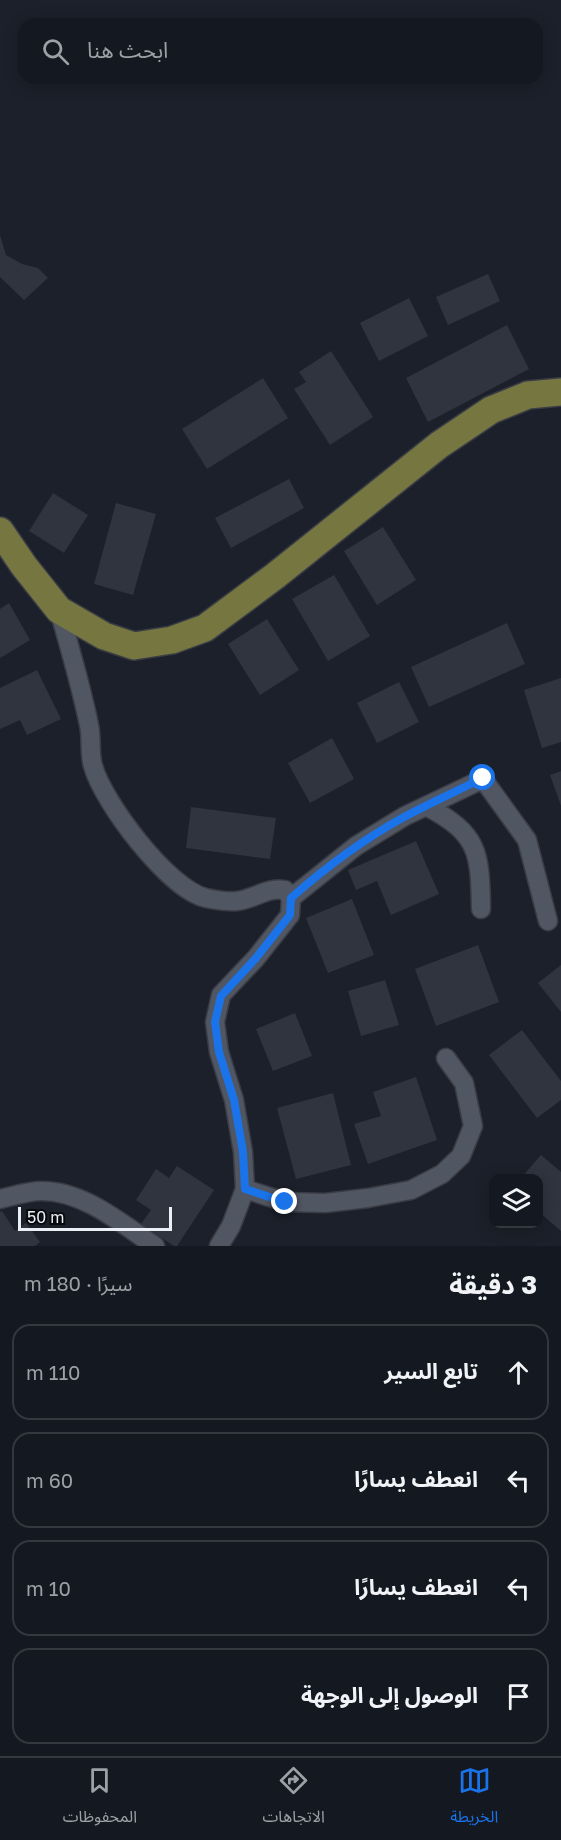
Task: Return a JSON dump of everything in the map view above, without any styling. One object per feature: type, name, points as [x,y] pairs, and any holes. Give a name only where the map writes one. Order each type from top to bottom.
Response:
[{"type":"main road","points":[[0,531],[59,610],[104,636],[134,646],[172,640],[205,628],[275,576],[439,446],[491,410],[528,395],[561,392]]},
{"type":"street","points":[[59,610],[81,686],[90,729],[92,764],[101,788],[144,849],[180,884],[204,898],[237,901],[275,889],[285,890],[291,898],[290,915],[256,958],[221,996],[215,1022],[219,1052],[234,1100],[245,1189],[231,1226],[219,1246]]},
{"type":"street","points":[[291,898],[356,846],[405,816],[483,778],[527,840],[548,921]]},
{"type":"street","points":[[426,806],[443,815],[467,834],[481,867],[481,909]]},
{"type":"street","points":[[245,1189],[285,1202],[325,1203],[411,1190],[442,1174],[461,1156],[473,1126],[464,1083],[446,1058]]},
{"type":"street","points":[[0,1199],[40,1191],[75,1197],[155,1246]]},
{"type":"building","points":[[0,235],[6,255],[22,264],[38,268],[48,278],[24,300],[0,277]]},
{"type":"building","points":[[488,274],[500,301],[448,325],[436,297]]},
{"type":"building","points":[[409,298],[428,336],[379,361],[360,323]]},
{"type":"building","points":[[507,325],[529,369],[428,422],[406,378]]},
{"type":"building","points":[[331,351],[373,417],[330,445],[294,389],[306,382],[299,372]]},
{"type":"building","points":[[263,378],[288,418],[207,469],[182,429]]},
{"type":"building","points":[[289,479],[304,508],[231,548],[215,518]]},
{"type":"building","points":[[53,493],[88,515],[64,553],[29,531]]},
{"type":"building","points":[[116,503],[156,514],[133,595],[94,584]]},
{"type":"building","points":[[383,527],[416,580],[377,605],[344,551]]},
{"type":"building","points":[[334,575],[370,636],[328,661],[292,599]]},
{"type":"building","points":[[9,603],[30,640],[0,658],[0,609]]},
{"type":"building","points":[[267,619],[299,670],[260,695],[228,644]]},
{"type":"building","points":[[507,623],[525,664],[429,707],[411,667]]},
{"type":"building","points":[[37,670],[61,719],[27,735],[20,720],[0,729],[0,688]]},
{"type":"building","points":[[561,678],[561,742],[542,748],[524,690]]},
{"type":"building","points":[[399,682],[419,722],[377,743],[357,703]]},
{"type":"building","points":[[332,738],[354,779],[310,803],[288,763]]},
{"type":"building","points":[[561,771],[561,806],[550,775]]},
{"type":"building","points":[[191,807],[276,818],[270,859],[186,848]]},
{"type":"building","points":[[416,841],[439,894],[391,915],[377,881],[356,890],[348,870]]},
{"type":"building","points":[[352,899],[374,955],[328,973],[306,918]]},
{"type":"building","points":[[478,945],[499,1002],[436,1026],[415,969]]},
{"type":"building","points":[[561,965],[561,1012],[538,983]]},
{"type":"building","points":[[385,980],[399,1025],[361,1036],[348,991]]},
{"type":"building","points":[[295,1013],[312,1056],[273,1071],[256,1029]]},
{"type":"building","points":[[522,1030],[561,1081],[561,1100],[537,1118],[489,1055]]},
{"type":"building","points":[[416,1077],[437,1140],[368,1164],[354,1124],[381,1116],[373,1092]]},
{"type":"building","points":[[333,1093],[351,1165],[296,1179],[277,1108]]},
{"type":"building","points":[[541,1155],[561,1172],[561,1231],[543,1215],[543,1174],[524,1174]]},
{"type":"building","points":[[177,1166],[214,1190],[177,1246],[174,1246],[141,1224],[151,1210],[136,1200],[156,1169],[169,1178]]},
{"type":"building","points":[[2,1211],[15,1231],[26,1223],[40,1242],[35,1246],[0,1246],[0,1212]]},
{"type":"route","points":[[285,1202],[245,1189],[243,1152],[234,1100],[219,1052],[215,1022],[221,996],[256,958],[290,915],[291,898],[314,878],[356,846],[405,816],[483,778]]}]
